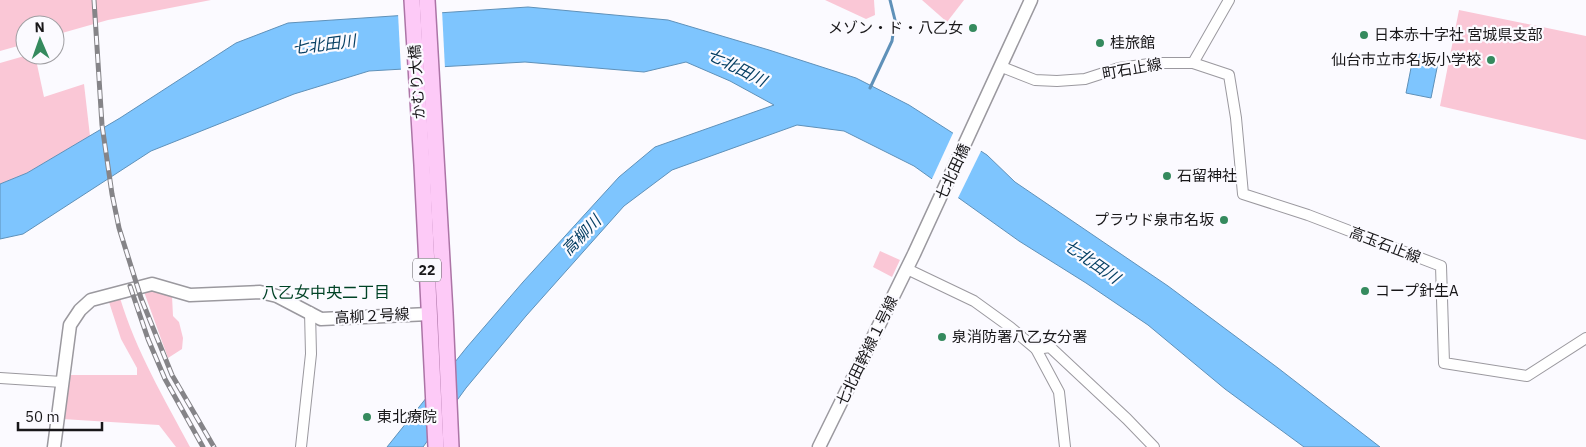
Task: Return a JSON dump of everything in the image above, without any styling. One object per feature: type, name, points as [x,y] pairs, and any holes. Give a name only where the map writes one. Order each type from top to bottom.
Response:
[{"type":"main road","name":"かむり大橋","points":[[412,0],[430,164]]},
{"type":"main road","name":"かむり大橋","points":[[427,0],[430,164]]},
{"type":"main road","name":"22","points":[[430,164],[429,314],[432,374],[441,446]]},
{"type":"main road","name":"22","points":[[430,164],[447,360],[450,428],[441,446]]},
{"type":"street","points":[[1002,67],[1032,0]]},
{"type":"street","points":[[1193,63],[1229,0]]},
{"type":"street","name":"町石止線","points":[[1002,67],[1035,80],[1057,82],[1085,79],[1120,68],[1157,63],[1193,63]]},
{"type":"street","name":"高玉石止線","points":[[1193,63],[1229,76],[1236,118],[1242,194],[1308,215],[1441,266],[1444,363],[1527,376],[1586,338]]},
{"type":"street","name":"七北田橋","points":[[914,254],[1002,67]]},
{"type":"street","name":"七北田幹線１号線","points":[[819,447],[914,254]]},
{"type":"street","points":[[907,269],[974,300],[1036,349],[1059,392],[1064,447]]},
{"type":"street","name":"高柳２号線","points":[[54,447],[70,325],[80,310],[91,300],[152,284],[190,295],[260,292],[277,296],[321,318],[429,314]]},
{"type":"street","points":[[301,447],[311,354],[310,312]]},
{"type":"street","points":[[1036,349],[1050,347],[1128,419],[1154,447]]},
{"type":"street","points":[[0,378],[62,382]]},
{"type":"shaded area","points":[[0,0],[211,0],[108,20],[65,32],[65,15],[15,15],[15,47],[0,51]]},
{"type":"shaded area","points":[[825,0],[874,0],[875,15],[866,19]]},
{"type":"shaded area","points":[[922,0],[964,0],[947,22]]},
{"type":"shaded area","points":[[1459,10],[1586,36],[1586,140],[1440,106]]},
{"type":"shaded area","points":[[15,59],[15,65],[37,65],[44,97],[84,84],[90,136],[27,173],[0,184],[0,63]]},
{"type":"shaded area","points":[[880,251],[900,260],[892,277],[873,267]]},
{"type":"shaded area","points":[[143,289],[150,289],[172,296],[173,316],[179,322],[183,338],[182,349],[168,358]]},
{"type":"shaded area","points":[[120,298],[142,356],[190,447],[176,447],[159,425],[62,419],[68,375],[137,375],[137,368],[121,339],[109,302]]},
{"type":"water","points":[[528,7],[668,20],[856,78],[909,105],[987,155],[1015,182],[1168,286],[1380,447],[1304,447],[1225,389],[1148,325],[1019,241],[914,166],[844,131],[797,125],[672,170],[624,206],[526,316],[466,388],[423,447],[387,447],[467,347],[523,282],[619,177],[655,147],[774,105],[730,81],[686,62],[644,72],[525,62],[369,71],[294,94],[151,151],[23,234],[0,239],[0,184],[27,173],[120,118],[236,43],[288,23]]},
{"type":"water","points":[[1414,53],[1439,58],[1431,98],[1406,93]]},
{"type":"pier","points":[[442,10],[445,69],[401,71],[398,13]]},
{"type":"pier","points":[[954,131],[982,149],[957,200],[931,181]]},
{"type":"waterway","points":[[870,88],[892,41],[895,20],[890,0]]},
{"type":"railway","points":[[94,0],[102,125],[119,228],[141,298],[172,375],[214,447]]},
{"type":"railway","points":[[130,286],[148,339],[165,379],[203,447]]},
{"type":"place","name":"メゾン・ド・八乙女","points":[[973,28]]},
{"type":"place","name":"日本赤十字社 宮城県支部","points":[[1364,35]]},
{"type":"place","name":"桂旅館","points":[[1100,43]]},
{"type":"place","name":"仙台市立市名坂小学校","points":[[1491,60]]},
{"type":"place","name":"石留神社","points":[[1167,176]]},
{"type":"place","name":"プラウド泉市名坂","points":[[1224,220]]},
{"type":"place","name":"コープ針生A","points":[[1365,291]]},
{"type":"place","name":"泉消防署八乙女分署","points":[[942,337]]},
{"type":"place","name":"東北療院","points":[[367,417]]},
{"type":"district","name":"八乙女中央二丁目","points":[[326,292]]},
{"type":"water label","name":"七北田川","points":[[324,44]]},
{"type":"water label","name":"七北田川","points":[[737,67]]},
{"type":"water label","name":"高柳川","points":[[581,235]]},
{"type":"water label","name":"七北田川","points":[[1092,261]]}]
